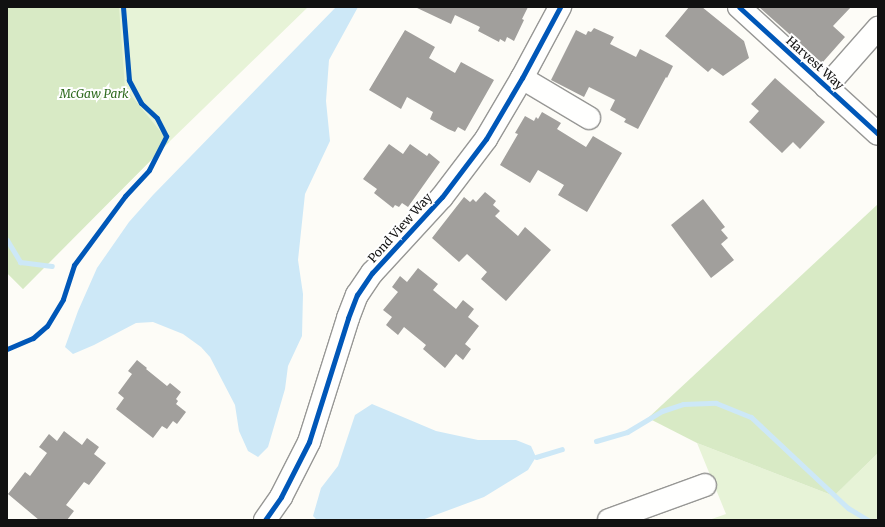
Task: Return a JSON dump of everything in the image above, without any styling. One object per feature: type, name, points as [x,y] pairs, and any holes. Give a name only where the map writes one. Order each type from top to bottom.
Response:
[{"type":"street","name":"Pond View Way","points":[[265,520],[281,498],[309,442],[348,318],[357,295],[372,273],[442,197],[482,145],[522,78],[560,7]]},
{"type":"street","name":"Harvest Way","points":[[749,10],[826,86],[878,134]]},
{"type":"street","points":[[826,86],[878,28]]},
{"type":"street","points":[[522,78],[589,118]]},
{"type":"street","points":[[609,520],[705,484]]},
{"type":"green space","name":"McGaw Park","points":[[7,7],[308,7],[169,142],[23,289],[7,273]]},
{"type":"green space","name":"McGaw Park","points":[[7,7],[119,7],[125,88],[169,142],[23,289],[7,273]]},
{"type":"green space","points":[[878,204],[878,453],[834,496],[697,443],[648,418]]},
{"type":"green space","points":[[697,443],[834,496],[878,453],[878,520],[709,520],[726,514]]},
{"type":"water","points":[[336,7],[358,7],[329,60],[326,101],[330,141],[305,194],[298,260],[303,294],[302,336],[288,366],[285,389],[268,447],[258,457],[248,451],[239,431],[235,405],[210,357],[201,347],[183,334],[153,322],[136,323],[73,354],[65,347],[78,311],[97,268],[129,222],[153,195]]},
{"type":"water","points":[[372,404],[436,431],[478,440],[516,440],[531,446],[536,457],[528,470],[484,497],[422,520],[317,520],[313,516],[321,488],[338,466],[355,415]]},
{"type":"building","points":[[415,7],[528,7],[522,19],[524,20],[514,41],[507,37],[505,42],[500,39],[499,42],[478,31],[480,27],[455,15],[451,24]]},
{"type":"building","points":[[689,7],[702,7],[744,41],[749,58],[723,76],[712,68],[708,72],[665,36]]},
{"type":"building","points":[[759,7],[851,7],[833,26],[845,37],[822,63]]},
{"type":"building","points":[[594,28],[614,37],[610,44],[636,57],[640,49],[673,66],[638,129],[624,122],[626,119],[610,110],[615,100],[589,87],[584,97],[551,80],[576,30],[586,35],[588,31],[591,32]]},
{"type":"building","points":[[405,30],[435,47],[429,58],[455,73],[461,62],[494,80],[465,131],[458,127],[455,132],[430,119],[433,112],[407,97],[401,109],[369,90]]},
{"type":"building","points":[[775,78],[825,122],[800,149],[793,142],[782,153],[749,122],[759,111],[751,104]]},
{"type":"building","points":[[542,112],[561,123],[557,129],[586,147],[593,136],[622,153],[587,212],[558,195],[564,185],[538,170],[530,183],[500,165],[518,134],[515,133],[525,116],[534,121],[536,117],[538,119]]},
{"type":"building","points":[[389,144],[403,154],[410,144],[427,156],[429,153],[440,162],[408,207],[402,203],[399,207],[395,205],[393,208],[374,193],[377,189],[363,179]]},
{"type":"building","points":[[485,192],[496,201],[493,205],[500,211],[495,216],[518,236],[525,227],[551,250],[506,301],[481,279],[487,272],[467,254],[459,262],[432,238],[464,197],[470,202],[473,199],[476,202]]},
{"type":"building","points":[[703,199],[725,227],[721,230],[728,238],[721,244],[734,260],[711,278],[671,225]]},
{"type":"building","points":[[418,268],[438,284],[433,290],[456,309],[463,300],[474,309],[468,317],[479,326],[465,344],[471,349],[463,360],[456,354],[445,368],[423,349],[426,345],[404,327],[398,335],[386,325],[392,317],[383,310],[398,292],[392,287],[400,276],[407,282]]},
{"type":"building","points":[[137,360],[167,386],[170,383],[181,392],[176,399],[178,401],[176,404],[186,412],[177,424],[173,421],[167,429],[162,426],[153,438],[116,409],[124,398],[118,393],[132,374],[128,371]]},
{"type":"building","points":[[64,431],[82,445],[87,438],[99,447],[94,454],[106,463],[89,485],[84,482],[66,505],[74,511],[67,520],[39,520],[8,494],[25,472],[30,476],[47,453],[39,447],[49,434],[57,441]]},
{"type":"waterway","points":[[7,240],[20,262],[52,266]]},
{"type":"waterway","points":[[596,441],[627,432],[662,411],[683,404],[716,403],[751,417],[848,508],[868,520]]},
{"type":"waterway","points":[[536,457],[562,449]]},
{"type":"cycle path","points":[[7,349],[33,338],[47,326],[63,299],[74,265],[125,196],[149,170],[166,136],[157,118],[141,103],[129,80],[123,7]]},
{"type":"cycle path","points":[[265,520],[281,497],[309,442],[348,318],[357,295],[372,273],[442,197],[486,139],[522,78],[560,7]]},
{"type":"cycle path","points":[[739,7],[878,134]]}]
